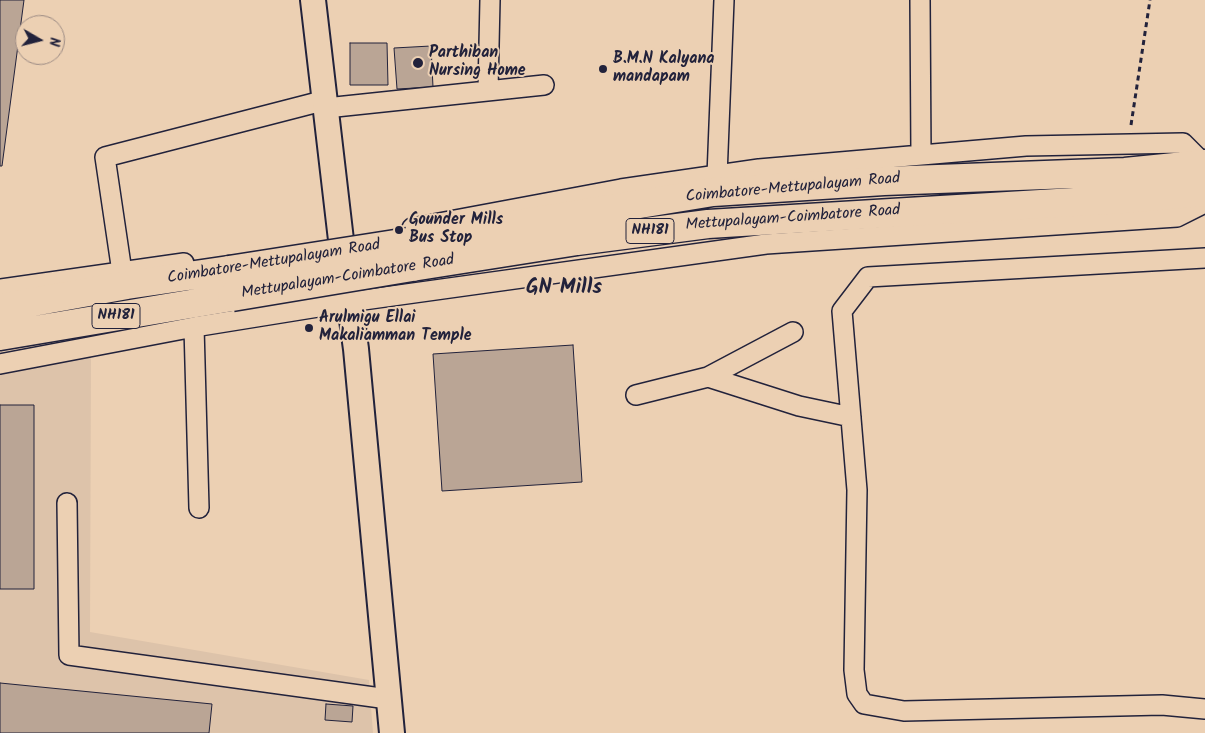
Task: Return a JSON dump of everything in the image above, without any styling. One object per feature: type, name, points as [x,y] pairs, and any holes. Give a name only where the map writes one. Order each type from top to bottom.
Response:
[{"type":"highway","name":"Coimbatore-Mettupalayam Road","points":[[0,308],[127,285],[342,253],[713,192],[884,181],[1124,172],[1205,164]]},
{"type":"highway","name":"Mettupalayam-Coimbatore Road","points":[[0,336],[577,241],[708,224],[889,211],[1124,199],[1205,192]]},
{"type":"main road","points":[[313,0],[357,359],[392,733]]},
{"type":"street","points":[[488,90],[490,0]]},
{"type":"street","points":[[717,176],[724,0]]},
{"type":"street","points":[[920,0],[921,155]]},
{"type":"street","points":[[122,272],[105,157],[326,104],[544,85]]},
{"type":"street","points":[[0,289],[341,240],[621,189],[759,169],[1026,146],[1183,143],[1205,164]]},
{"type":"street","points":[[0,364],[194,327],[349,302],[766,244],[1177,217],[1205,203]]},
{"type":"street","points":[[1205,258],[868,277],[842,310],[857,490],[854,670],[857,694],[864,704],[904,711],[1162,704],[1205,708]]},
{"type":"street","points":[[194,327],[199,508]]},
{"type":"street","points":[[636,395],[708,377],[793,332]]},
{"type":"street","points":[[708,377],[799,406],[851,417]]},
{"type":"street","points":[[67,503],[69,656],[388,699]]},
{"type":"path","points":[[1128,144],[1150,0]]},
{"type":"shaded area","points":[[91,356],[90,632],[369,680],[373,733],[0,733],[0,370]]},
{"type":"building","points":[[0,0],[24,0],[22,15],[15,15],[15,65],[2,166],[0,166]]},
{"type":"building","points":[[350,43],[387,43],[388,85],[350,85]]},
{"type":"building","points":[[431,46],[433,87],[397,89],[394,48]]},
{"type":"building","points":[[573,345],[582,482],[442,491],[433,354]]},
{"type":"building","points":[[0,405],[34,405],[34,589],[0,589]]},
{"type":"building","points":[[0,683],[212,704],[209,733],[0,733]]},
{"type":"building","points":[[326,704],[353,706],[352,722],[325,720]]},
{"type":"place","name":"Parthiban Nursing Home","points":[[418,63]]},
{"type":"place","name":"B.M.N Kalyana mandapam","points":[[603,69]]},
{"type":"place","name":"Gounder Mills Bus Stop","points":[[399,230]]},
{"type":"place","name":"Arulmigu Ellai Makaliamman Temple","points":[[309,328]]},
{"type":"district","name":"GN Mills","points":[[564,289]]}]
